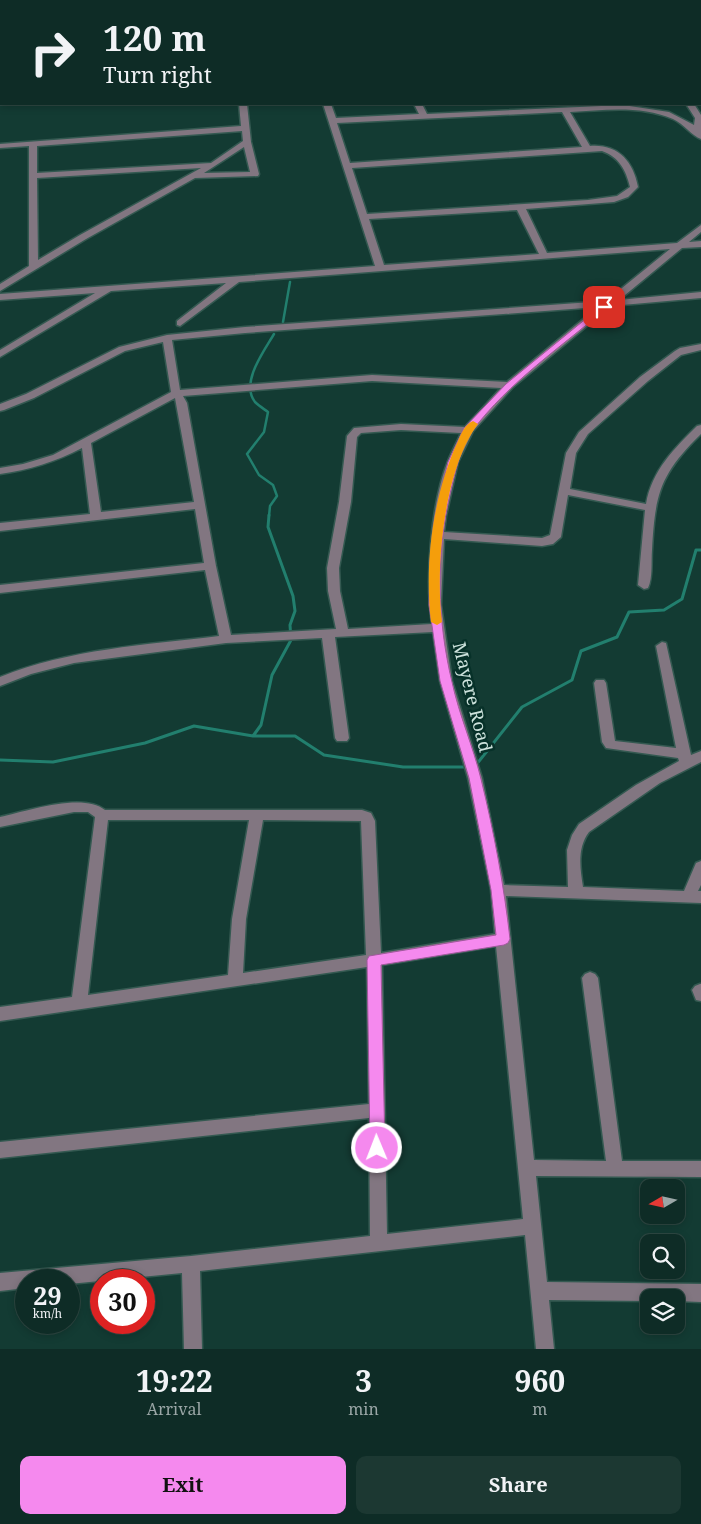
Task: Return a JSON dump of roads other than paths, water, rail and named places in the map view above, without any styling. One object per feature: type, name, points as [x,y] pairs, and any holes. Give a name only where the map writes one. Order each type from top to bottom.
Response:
[{"type":"street","points":[[193,176],[255,174],[247,142],[243,105]]},
{"type":"street","points":[[327,105],[380,268]]},
{"type":"street","points":[[418,105],[424,117]]},
{"type":"street","points":[[506,105],[510,113]]},
{"type":"street","points":[[691,105],[699,118],[699,135]]},
{"type":"street","points":[[332,121],[510,113],[591,106],[649,109],[685,122],[699,135]]},
{"type":"street","points":[[564,109],[588,148]]},
{"type":"street","points":[[0,146],[246,128]]},
{"type":"street","points":[[0,288],[213,165],[247,142]]},
{"type":"street","points":[[33,144],[34,267]]},
{"type":"street","points":[[347,166],[603,148],[612,151],[624,161],[634,187],[630,194],[619,199],[588,204],[364,217]]},
{"type":"street","points":[[33,176],[213,165]]},
{"type":"street","points":[[520,208],[544,255]]},
{"type":"street","name":"Mayere Road","points":[[545,1349],[498,890],[475,778],[446,681],[435,605],[440,516],[453,462],[468,430],[509,386],[606,304],[701,228]]},
{"type":"street","points":[[0,297],[701,244]]},
{"type":"street","points":[[180,323],[238,278]]},
{"type":"street","points":[[0,354],[110,288]]},
{"type":"street","points":[[0,408],[30,396],[122,349],[167,338],[245,330],[701,296]]},
{"type":"street","points":[[167,338],[177,393],[182,403],[210,566],[226,639]]},
{"type":"street","points":[[438,535],[549,541],[555,537],[572,453],[584,432],[644,379],[678,353],[683,350],[701,348]]},
{"type":"street","points":[[0,471],[25,467],[57,458],[177,393],[372,378],[509,386]]},
{"type":"street","points":[[343,634],[334,591],[333,568],[345,502],[352,436],[358,430],[401,427],[468,430]]},
{"type":"street","points":[[644,585],[651,508],[660,475],[675,454],[701,428]]},
{"type":"street","points":[[86,442],[96,516]]},
{"type":"street","points":[[564,491],[651,508]]},
{"type":"street","points":[[0,527],[199,505]]},
{"type":"street","points":[[0,589],[210,566]]},
{"type":"street","points":[[0,682],[27,671],[74,659],[226,639],[438,628]]},
{"type":"street","points":[[328,634],[342,738]]},
{"type":"street","points":[[662,646],[684,758]]},
{"type":"street","points":[[600,684],[611,745],[684,758],[701,756]]},
{"type":"street","points":[[576,893],[573,847],[584,828],[684,758]]},
{"type":"street","points":[[0,822],[86,806],[102,815],[257,814],[366,817],[368,821],[374,960],[379,1243]]},
{"type":"street","points":[[235,980],[239,920],[257,814]]},
{"type":"street","points":[[79,1003],[102,815]]},
{"type":"street","points":[[498,890],[695,897],[701,866]]},
{"type":"street","points":[[0,1014],[374,960],[504,939]]},
{"type":"street","points":[[590,978],[615,1169]]},
{"type":"street","points":[[0,1150],[377,1110]]},
{"type":"street","points":[[526,1168],[701,1169]]},
{"type":"street","points":[[0,1282],[191,1264],[532,1226]]},
{"type":"street","points":[[191,1264],[194,1349]]},
{"type":"street","points":[[540,1291],[701,1293]]},
{"type":"waterway","points":[[283,322],[290,282]]},
{"type":"waterway","points":[[269,516],[270,506],[277,496],[273,485],[259,475],[247,454],[264,432],[268,412],[255,402],[251,394],[252,377],[255,367],[274,334]]},
{"type":"waterway","points":[[253,736],[261,725],[272,675],[291,640],[290,625],[295,611],[293,596],[268,527],[269,515]]},
{"type":"waterway","points":[[476,765],[522,707],[572,680],[581,651],[617,637],[629,612],[664,610],[682,599],[696,550],[701,550]]},
{"type":"waterway","points":[[0,760],[53,762],[145,743],[194,726],[253,736]]},
{"type":"waterway","points":[[253,736],[295,736],[324,755],[403,767],[468,767]]}]
